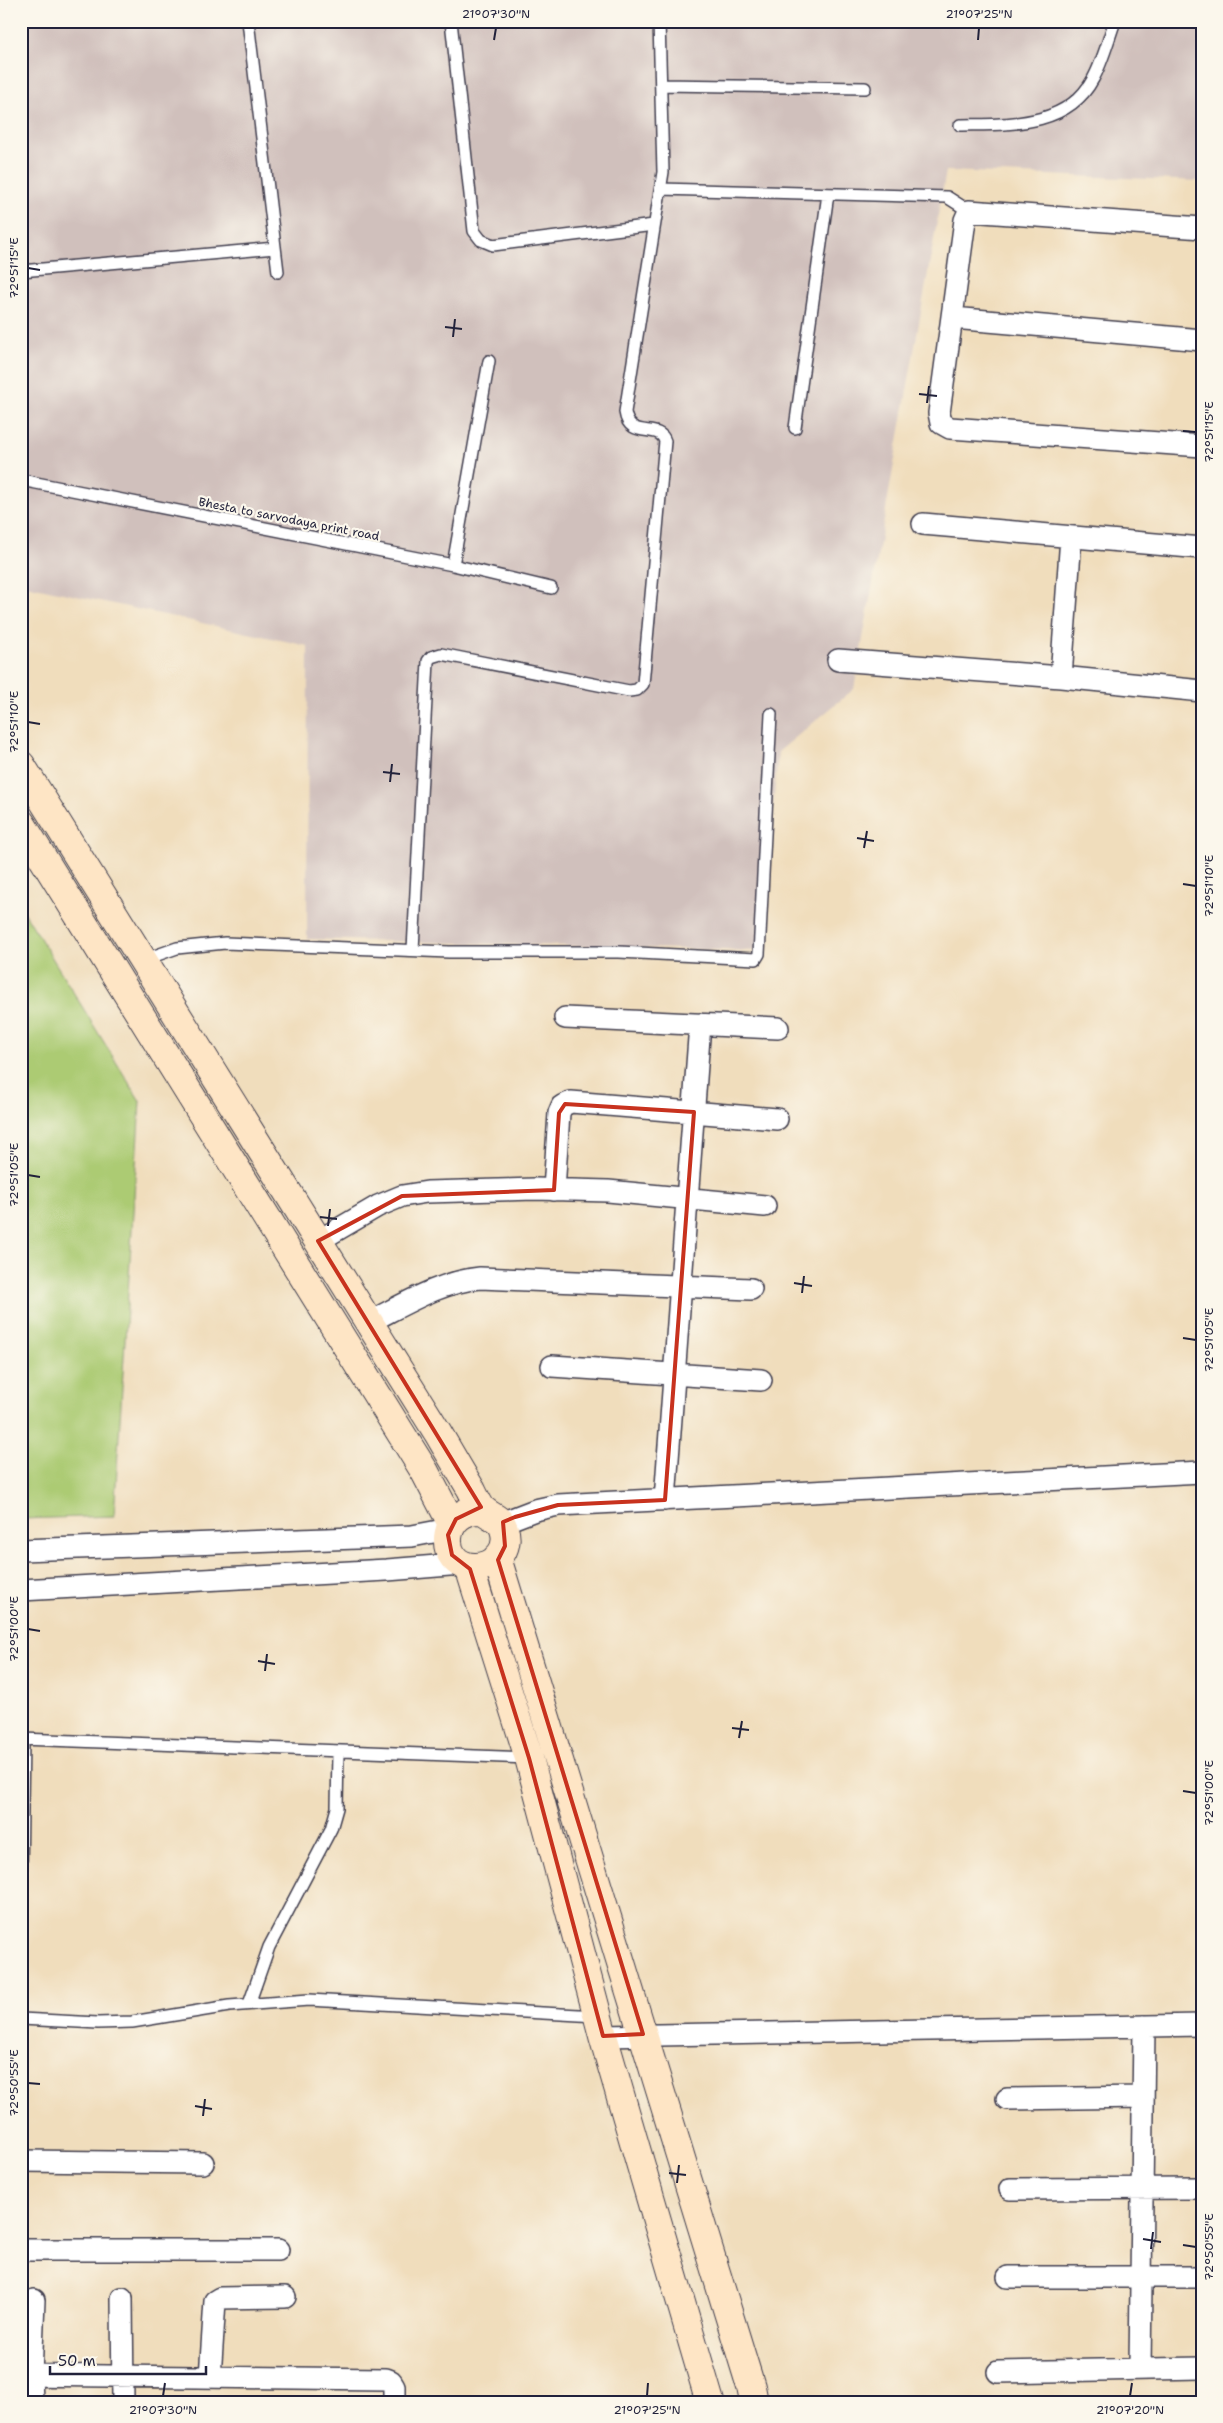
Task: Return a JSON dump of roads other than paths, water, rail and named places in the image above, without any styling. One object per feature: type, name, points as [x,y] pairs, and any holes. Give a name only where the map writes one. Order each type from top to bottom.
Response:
[{"type":"main road","points":[[21,765],[318,1241],[506,1537],[505,1546],[498,1558],[485,1566],[466,1565],[452,1555],[448,1543],[451,1527],[464,1512],[492,1516]]},
{"type":"main road","points":[[21,823],[425,1472],[451,1527]]},
{"type":"main road","points":[[498,1558],[754,2402]]},
{"type":"main road","points":[[466,1565],[529,1758],[600,2026],[710,2402]]},
{"type":"street","points":[[1202,228],[969,211],[965,220],[939,413],[941,423],[950,428],[1202,446]]},
{"type":"street","points":[[953,318],[1202,340]]},
{"type":"street","points":[[923,524],[1202,548]]},
{"type":"street","points":[[1061,677],[1071,537]]},
{"type":"street","points":[[838,660],[1061,677],[1202,691]]},
{"type":"street","points":[[565,1018],[778,1028]]},
{"type":"street","points":[[665,1500],[700,1024]]},
{"type":"street","points":[[554,1190],[559,1113],[566,1104],[571,1102],[777,1119]]},
{"type":"street","points":[[318,1241],[378,1206],[402,1196],[427,1192],[608,1191],[765,1206]]},
{"type":"street","points":[[369,1322],[440,1287],[460,1280],[480,1278],[751,1289]]},
{"type":"street","points":[[552,1366],[761,1380]]},
{"type":"street","points":[[492,1516],[558,1505],[1202,1472]]},
{"type":"street","points":[[21,1550],[412,1536],[451,1527]]},
{"type":"street","points":[[21,1590],[466,1565]]},
{"type":"street","points":[[600,2026],[643,2034],[1202,2025]]},
{"type":"street","points":[[1140,2369],[1144,2026]]},
{"type":"street","points":[[1007,2099],[1143,2097]]},
{"type":"street","points":[[21,2162],[203,2163]]},
{"type":"street","points":[[1010,2189],[1202,2188]]},
{"type":"street","points":[[21,2250],[278,2250]]},
{"type":"street","points":[[1008,2277],[1202,2277]]},
{"type":"street","points":[[210,2377],[214,2301],[220,2298],[285,2297]]},
{"type":"street","points":[[122,2298],[123,2402]]},
{"type":"street","points":[[32,2402],[26,2375],[34,2300]]},
{"type":"street","points":[[998,2372],[1202,2368]]},
{"type":"street","points":[[26,2375],[386,2379],[391,2381],[394,2386],[394,2402]]},
{"type":"lane","points":[[248,21],[278,272]]},
{"type":"lane","points":[[452,21],[474,231],[482,240],[493,245],[654,225]]},
{"type":"lane","points":[[413,950],[428,661],[430,657],[441,654],[629,691],[636,690],[642,684],[665,441],[660,434],[631,427],[626,422],[625,412],[663,172],[659,21]]},
{"type":"lane","points":[[960,125],[1017,123],[1053,116],[1060,112],[1074,102],[1093,80],[1115,21]]},
{"type":"lane","points":[[661,85],[865,88]]},
{"type":"lane","points":[[661,189],[947,197],[969,211]]},
{"type":"lane","points":[[795,428],[828,194]]},
{"type":"lane","points":[[21,271],[275,248]]},
{"type":"lane","points":[[453,565],[490,361]]},
{"type":"lane","name":"Bhesta to sarvodaya print road","points":[[21,480],[453,565],[551,588]]},
{"type":"lane","points":[[143,960],[177,948],[216,944],[413,950],[619,952],[756,959],[759,954],[770,714]]},
{"type":"lane","points":[[21,1878],[22,1739],[529,1758]]},
{"type":"lane","points":[[249,2004],[269,1947],[331,1829],[337,1808],[338,1752]]},
{"type":"lane","points":[[21,2019],[98,2023],[132,2022],[249,2004],[309,2000],[600,2026]]}]
